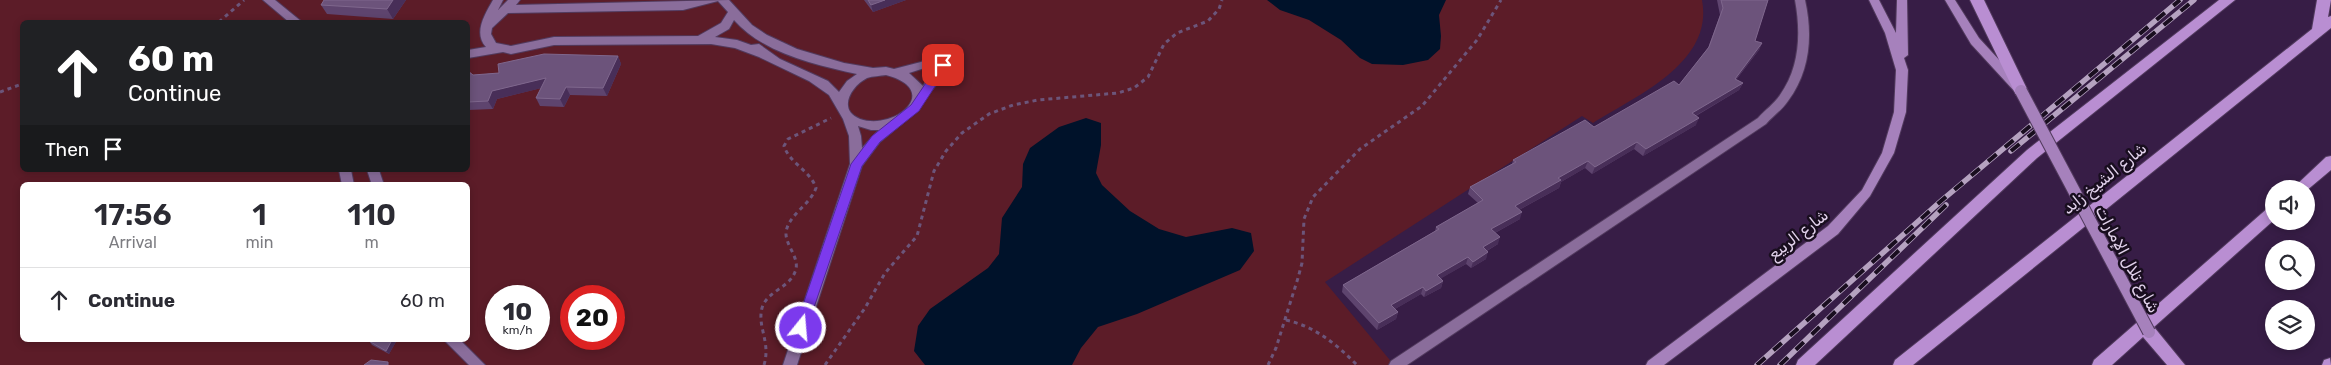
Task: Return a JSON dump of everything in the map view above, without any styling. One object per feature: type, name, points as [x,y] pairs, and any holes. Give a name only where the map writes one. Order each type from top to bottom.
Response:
[{"type":"highway","points":[[1977,0],[2021,91]]},
{"type":"highway","points":[[1804,365],[2032,154],[2228,0]]},
{"type":"highway","points":[[2318,30],[2324,0]]},
{"type":"highway","name":"شارع الشيخ زايد","points":[[1901,365],[2331,21]]},
{"type":"highway","points":[[2309,180],[2331,161]]},
{"type":"highway","points":[[2100,365],[2265,219]]},
{"type":"highway","points":[[2149,332],[2177,365]]},
{"type":"main road","name":"شارع الربيع","points":[[1653,365],[1833,230],[1866,193],[1888,154],[1896,129],[1900,112],[1902,70],[1891,33],[1874,0]]},
{"type":"main road","points":[[1902,0],[1902,70]]},
{"type":"main road","name":"شارع تلال الإمارات","points":[[1950,0],[1975,41],[2021,91],[2167,365]]},
{"type":"street","points":[[268,0],[293,20]]},
{"type":"street","points":[[498,0],[489,18],[485,34],[487,41],[500,49]]},
{"type":"street","points":[[487,27],[515,0]]},
{"type":"street","points":[[507,9],[683,6],[713,0]]},
{"type":"street","points":[[723,0],[746,25],[772,42],[844,68],[874,72],[898,72],[924,65],[948,53],[937,76],[919,99],[915,108],[908,116],[897,122],[876,139],[856,164]]},
{"type":"street","points":[[1396,365],[1762,121],[1784,98],[1798,74],[1804,47],[1805,21],[1800,0]]},
{"type":"street","points":[[697,40],[717,32],[725,26],[734,12]]},
{"type":"street","points":[[746,25],[747,35],[760,53]]},
{"type":"street","points":[[470,54],[522,48],[554,41],[724,41],[760,53],[826,86],[844,111],[855,136],[856,164],[790,365]]},
{"type":"street","points":[[844,111],[847,88],[863,76],[874,72]]},
{"type":"street","points":[[898,72],[908,76],[915,82],[919,90],[919,99]]},
{"type":"street","points":[[844,111],[859,124],[871,126],[897,122]]},
{"type":"street","points":[[453,342],[478,365]]},
{"type":"path","points":[[221,20],[244,0]]},
{"type":"path","points":[[824,365],[861,314],[885,274],[915,238],[922,224],[930,181],[947,151],[958,137],[988,115],[1007,107],[1049,98],[1111,94],[1133,88],[1149,77],[1162,45],[1169,38],[1203,25],[1214,18],[1222,0]]},
{"type":"path","points":[[1268,365],[1285,320],[1302,263],[1304,219],[1313,197],[1374,137],[1402,121],[1422,106],[1477,40],[1501,0]]},
{"type":"path","points":[[0,92],[20,85]]},
{"type":"path","points":[[764,365],[768,341],[761,311],[767,299],[794,274],[797,263],[786,239],[787,228],[812,199],[816,188],[813,179],[786,152],[784,146],[788,139],[844,111]]},
{"type":"path","points":[[1285,320],[1311,326],[1323,333],[1357,365]]},
{"type":"shaded area","points":[[0,0],[1702,0],[1703,22],[1696,42],[1684,59],[1650,89],[1593,123],[1582,116],[1325,282],[1394,365],[0,365]]},
{"type":"water","points":[[1267,0],[1446,0],[1439,15],[1440,49],[1428,60],[1403,65],[1372,64],[1360,58],[1341,40],[1309,20],[1280,10]]},
{"type":"water","points":[[1086,118],[1101,123],[1101,145],[1096,173],[1102,185],[1130,211],[1159,229],[1186,237],[1232,228],[1251,233],[1254,251],[1240,270],[1137,314],[1098,327],[1081,348],[1072,365],[925,365],[914,351],[918,326],[930,309],[988,268],[999,254],[1002,218],[1022,187],[1023,164],[1030,148],[1059,127]]},
{"type":"building","points":[[324,0],[393,0],[387,9],[321,5]]},
{"type":"building","points":[[868,0],[885,0],[871,5]]},
{"type":"building","points":[[1721,0],[1768,0],[1755,41],[1762,43],[1735,79],[1743,83],[1692,113],[1699,118],[1646,149],[1637,142],[1595,167],[1588,161],[1558,178],[1561,180],[1515,206],[1522,212],[1491,229],[1500,237],[1483,247],[1488,252],[1473,262],[1468,257],[1437,275],[1443,281],[1426,291],[1423,287],[1391,305],[1398,312],[1379,323],[1343,285],[1439,229],[1436,227],[1483,200],[1470,187],[1516,162],[1513,160],[1585,120],[1594,127],[1674,81],[1679,85],[1709,47],[1723,8]]},
{"type":"building","points":[[544,54],[618,56],[603,88],[566,87],[560,99],[536,98],[546,78],[492,91],[488,101],[470,102],[470,73],[473,75],[499,73],[498,64]]},
{"type":"building","points":[[371,342],[391,342],[386,351]]},
{"type":"building","points":[[371,360],[388,362],[388,365],[364,365]]},
{"type":"railway","points":[[1757,365],[1941,201],[2180,0]]},
{"type":"railway","points":[[2011,151],[2194,0]]},
{"type":"railway","points":[[1780,365],[1946,205]]},
{"type":"route","points":[[801,328],[856,164],[876,139],[897,122],[908,116],[943,65]]}]
